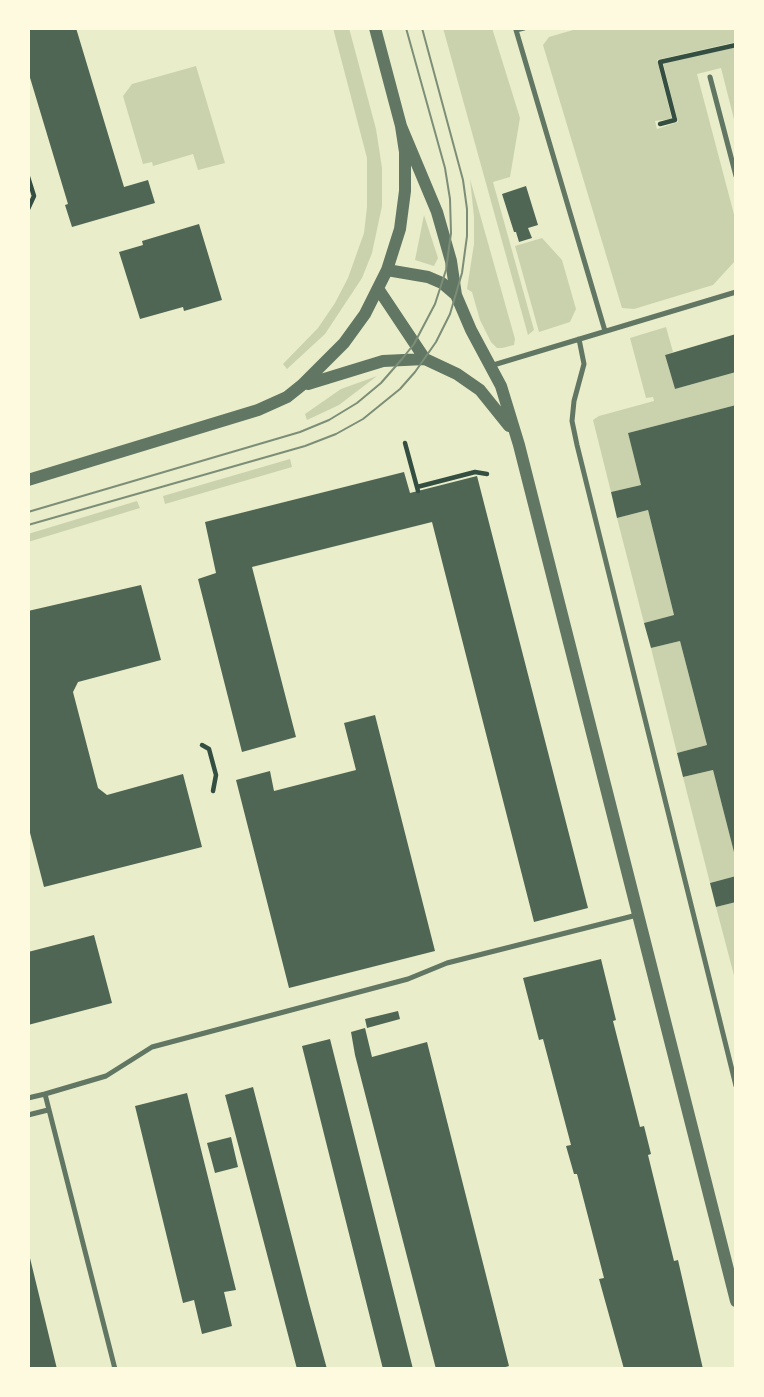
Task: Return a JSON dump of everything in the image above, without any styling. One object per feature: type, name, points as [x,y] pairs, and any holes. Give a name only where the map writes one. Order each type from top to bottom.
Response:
[{"type":"street","points":[[28,480],[258,410],[287,397],[302,386],[344,343],[379,290],[400,229],[405,191],[405,152],[401,126],[374,28]]},
{"type":"street","points":[[401,126],[437,212],[451,261],[456,295],[501,386],[519,445],[736,1301]]},
{"type":"street","points":[[387,270],[428,277],[442,283],[456,295]]},
{"type":"street","points":[[379,290],[425,359]]},
{"type":"street","points":[[302,386],[383,361],[425,359],[457,374],[480,390],[513,432]]},
{"type":"lane","points":[[524,28],[515,29],[605,331]]},
{"type":"lane","points":[[710,77],[736,176]]},
{"type":"lane","points":[[490,366],[736,292]]},
{"type":"lane","points":[[579,339],[584,365],[574,401],[572,421],[577,445],[736,1086]]},
{"type":"lane","points":[[28,1098],[106,1076],[152,1047],[408,979],[447,963],[638,915]]},
{"type":"lane","points":[[45,1094],[115,1369]]},
{"type":"lane","points":[[28,1115],[48,1110]]},
{"type":"path","points":[[660,124],[675,120],[660,62],[736,45]]},
{"type":"path","points":[[28,177],[34,196],[28,209]]},
{"type":"path","points":[[405,443],[417,489],[475,472],[487,474]]},
{"type":"path","points":[[202,746],[209,749],[216,775],[213,791]]},
{"type":"green space","points":[[333,28],[349,28],[376,129],[382,168],[382,206],[372,253],[362,278],[325,334],[287,369],[283,364],[318,328],[335,303],[348,278],[364,233],[367,158]]},
{"type":"green space","points":[[443,28],[492,28],[520,118],[510,177],[493,182],[534,330],[528,335]]},
{"type":"green space","points":[[580,28],[736,28],[736,42],[657,60],[672,119],[655,121],[657,129],[678,122],[663,63],[736,47],[736,127],[721,68],[697,74],[736,222],[735,261],[713,285],[634,309],[622,308],[543,45],[549,37]]},
{"type":"green space","points":[[196,66],[225,163],[198,170],[193,154],[153,166],[152,162],[143,164],[123,96],[132,84]]},
{"type":"green space","points":[[470,179],[515,339],[514,345],[502,348],[497,348],[491,342],[480,320],[472,292],[467,289],[474,244]]},
{"type":"green space","points":[[424,215],[438,258],[434,266],[415,260]]},
{"type":"green space","points":[[542,238],[562,260],[576,309],[570,322],[539,332],[515,246]]},
{"type":"green space","points":[[666,327],[673,352],[665,355],[675,389],[736,372],[736,405],[628,433],[641,485],[611,492],[593,420],[654,401],[653,397],[646,398],[630,338]]},
{"type":"green space","points":[[377,376],[339,405],[307,420],[305,414],[341,389]]},
{"type":"green space","points":[[290,459],[292,467],[165,504],[163,496]]},
{"type":"green space","points":[[137,501],[140,508],[28,542],[28,534]]},
{"type":"green space","points":[[648,510],[674,615],[644,623],[617,518]]},
{"type":"green space","points":[[680,641],[707,745],[677,753],[651,648]]},
{"type":"green space","points":[[713,770],[736,859],[736,876],[710,883],[683,777]]},
{"type":"green space","points":[[736,902],[736,983],[716,907]]},
{"type":"building","points":[[28,28],[76,28],[124,187],[148,180],[155,203],[72,227],[65,205],[68,204],[28,71]]},
{"type":"building","points":[[526,186],[538,225],[528,228],[532,238],[519,242],[502,194]]},
{"type":"building","points":[[199,224],[222,300],[184,311],[183,307],[140,319],[119,252],[143,245],[142,241]]},
{"type":"building","points":[[736,334],[736,372],[675,389],[665,355]]},
{"type":"building","points":[[736,405],[735,856],[713,770],[683,777],[677,753],[707,745],[680,641],[651,648],[644,623],[674,615],[648,510],[617,518],[611,492],[641,485],[628,433]]},
{"type":"building","points":[[404,472],[410,493],[477,476],[588,908],[534,922],[432,522],[252,567],[296,737],[242,752],[198,579],[216,573],[205,522]]},
{"type":"building","points":[[141,585],[161,660],[78,682],[73,692],[98,788],[107,795],[183,774],[202,847],[44,887],[28,825],[28,611]]},
{"type":"building","points":[[375,715],[435,951],[289,988],[236,780],[270,771],[274,791],[356,770],[344,723]]},
{"type":"building","points":[[736,876],[736,902],[716,907],[710,883]]},
{"type":"building","points":[[94,935],[112,1003],[28,1025],[28,952]]},
{"type":"building","points":[[601,959],[616,1020],[613,1021],[640,1127],[644,1126],[651,1154],[648,1155],[674,1261],[678,1260],[703,1369],[624,1369],[599,1279],[604,1278],[577,1174],[574,1174],[566,1146],[571,1145],[543,1039],[539,1040],[523,978]]},
{"type":"building","points":[[398,1011],[400,1019],[367,1028],[365,1019]]},
{"type":"building","points":[[365,1028],[372,1057],[427,1042],[509,1366],[499,1369],[436,1369],[355,1055],[351,1032]]},
{"type":"building","points":[[330,1039],[413,1369],[383,1369],[302,1046]]},
{"type":"building","points":[[253,1087],[327,1369],[297,1369],[225,1095]]},
{"type":"building","points":[[187,1093],[236,1290],[224,1292],[232,1326],[202,1334],[194,1300],[183,1303],[135,1106]]},
{"type":"building","points":[[231,1137],[238,1167],[215,1173],[207,1143]]},
{"type":"building","points":[[29,1254],[57,1369],[28,1369]]},
{"type":"tram line","points":[[28,512],[300,432],[329,420],[357,403],[381,383],[414,344],[435,304],[446,270],[451,233],[450,199],[445,168],[406,28]]},
{"type":"tram line","points":[[28,525],[305,446],[336,434],[363,419],[400,389],[415,372],[436,342],[450,314],[462,273],[467,236],[463,180],[422,28]]}]
